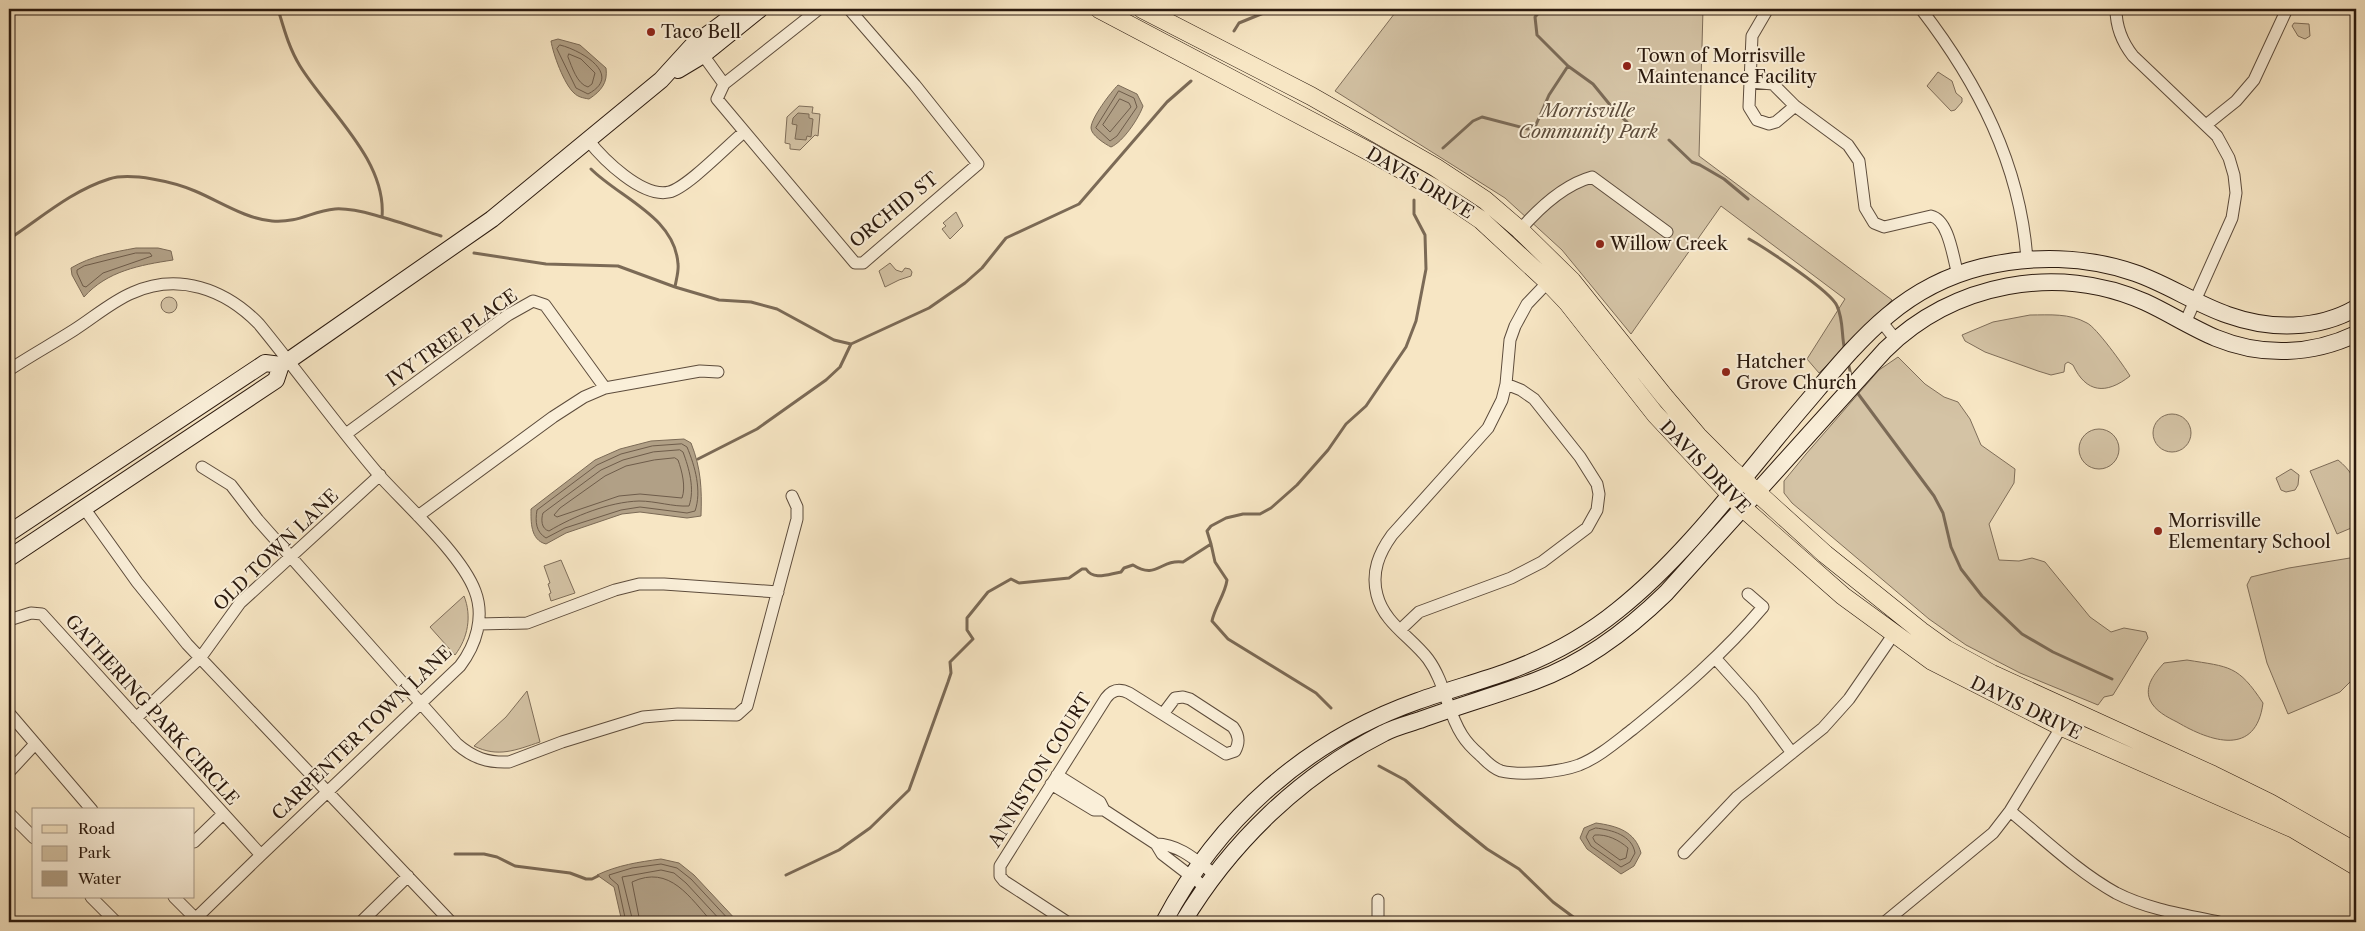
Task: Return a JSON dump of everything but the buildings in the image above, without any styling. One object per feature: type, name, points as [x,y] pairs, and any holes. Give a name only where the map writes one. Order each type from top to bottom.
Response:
[{"type":"main road","points":[[9,558],[276,380],[285,363],[492,219],[660,80],[692,46],[742,9]]},
{"type":"main road","points":[[660,80],[703,55],[760,9]]},
{"type":"main road","name":"DAVIS DRIVE","points":[[1099,9],[1434,188],[1493,230],[1567,302],[1654,414],[1743,508],[1843,596],[1932,661],[2062,727],[2294,828],[2356,866]]},
{"type":"main road","name":"DAVIS DRIVE","points":[[1142,9],[1311,96],[1435,167],[1485,200],[1520,230],[1572,281],[1698,436],[1742,480],[1893,610],[1946,649],[1992,674],[2270,803],[2356,852]]},
{"type":"main road","points":[[1164,922],[1195,869],[1249,805],[1296,765],[1317,750],[1359,725],[1445,691],[1510,671],[1557,649],[1613,614],[1663,571],[1839,365],[1880,320],[1932,286],[1980,268],[2027,259],[2063,259],[2115,267],[2137,273],[2227,315],[2274,325],[2299,326],[2317,323],[2344,315],[2356,308]]},
{"type":"main road","points":[[1183,922],[1210,881],[1257,826],[1310,781],[1385,732],[1450,708],[1536,680],[1599,648],[1632,625],[1757,494],[1864,372],[1896,340],[1921,319],[1965,298],[1999,288],[2036,283],[2089,285],[2110,290],[2145,302],[2185,323],[2232,344],[2269,351],[2313,349],[2356,334]]},
{"type":"main road","points":[[9,533],[265,363],[285,363]]},
{"type":"street","points":[[703,55],[724,84],[819,9]]},
{"type":"street","name":"ORCHID ST","points":[[724,84],[717,99],[855,263],[863,263],[978,164],[915,85],[849,9]]},
{"type":"street","points":[[1921,9],[1952,50],[1978,93],[2001,142],[2014,180],[2022,219],[2027,259]]},
{"type":"street","points":[[2116,9],[2117,24],[2121,36],[2133,56],[2217,136],[2229,158],[2234,174],[2236,193],[2230,224],[2194,299],[2185,323]]},
{"type":"street","points":[[2206,125],[2236,101],[2254,80],[2287,9]]},
{"type":"street","points":[[1766,12],[1752,36],[1749,107],[1757,120],[1769,124],[1776,122],[1795,106]]},
{"type":"street","points":[[1750,82],[1773,84],[1795,106],[1854,152],[1861,169],[1864,208],[1874,223],[1884,227],[1931,216],[1941,221],[1958,275]]},
{"type":"street","points":[[588,140],[601,156],[622,175],[659,192],[670,192],[684,184],[744,132]]},
{"type":"street","points":[[1520,230],[1557,194],[1580,180],[1592,177],[1667,232]]},
{"type":"street","points":[[1548,282],[1527,304],[1515,326],[1510,340],[1506,384],[1502,400],[1488,428],[1392,535],[1382,548],[1375,570],[1374,583],[1377,596],[1388,619],[1427,658],[1445,691],[1461,734],[1493,767],[1515,773],[1561,770],[1580,765],[1608,748],[1716,659],[1763,607],[1748,594]]},
{"type":"street","name":"CARPENTER TOWN LANE","points":[[9,370],[131,293],[152,286],[173,284],[195,285],[231,300],[259,324],[285,363],[380,475],[418,516],[468,577],[476,593],[479,624],[467,657],[261,854],[194,921]]},
{"type":"street","name":"IVY TREE PLACE","points":[[346,434],[508,315],[533,301],[545,305],[605,388]]},
{"type":"street","points":[[1880,320],[1896,340]]},
{"type":"street","points":[[418,516],[574,402],[605,388],[700,371],[718,372]]},
{"type":"street","points":[[1400,630],[1412,617],[1426,608],[1511,578],[1542,562],[1587,528],[1597,510],[1599,494],[1597,484],[1588,469],[1534,399],[1521,390],[1506,384]]},
{"type":"street","points":[[202,467],[232,485],[291,557],[463,750],[478,758],[497,762],[509,762],[570,739],[643,717],[678,714],[737,715],[747,706],[797,519],[797,507],[792,496]]},
{"type":"street","name":"OLD TOWN LANE","points":[[136,718],[201,657],[240,603],[380,475]]},
{"type":"street","points":[[84,508],[137,582],[187,644],[451,922]]},
{"type":"street","points":[[479,624],[527,623],[615,590],[640,584],[778,592]]},
{"type":"street","name":"GATHERING PARK CIRCLE","points":[[9,620],[31,613],[42,614],[261,854]]},
{"type":"street","points":[[1684,853],[1737,797],[1810,741],[1836,714],[1893,634]]},
{"type":"street","points":[[1716,659],[1752,700],[1792,753]]},
{"type":"street","name":"ANNISTON COURT","points":[[1067,922],[1004,881],[1000,876],[999,870],[1004,858],[1106,698],[1114,691],[1124,690],[1163,714]]},
{"type":"street","points":[[1183,696],[1233,727],[1239,740],[1238,746],[1235,751],[1226,754],[1163,714],[1175,698],[1183,696]]},
{"type":"street","points":[[1885,922],[1981,846],[2010,812],[2071,711]]},
{"type":"street","points":[[9,713],[90,808]]},
{"type":"street","points":[[9,772],[35,744]]},
{"type":"street","points":[[1054,780],[1094,810],[1104,810],[1156,844],[1172,846],[1210,881]]},
{"type":"street","points":[[2010,812],[2116,893],[2146,905],[2198,920],[2219,922]]},
{"type":"street","points":[[9,813],[32,836]]},
{"type":"street","points":[[195,841],[223,814]]},
{"type":"street","points":[[362,922],[408,876]]},
{"type":"street","points":[[92,898],[116,922]]},
{"type":"street","points":[[175,898],[194,921]]},
{"type":"street","points":[[1378,900],[1378,922]]},
{"type":"green space","name":"Morrisville Community Park","points":[[1398,9],[1703,9],[1699,156],[1892,300],[1819,373],[1807,359],[1845,299],[1721,206],[1631,334],[1562,250],[1505,198],[1335,91]]},
{"type":"green space","points":[[2294,23],[2309,24],[2310,36],[2305,39],[2298,36],[2292,26]]},
{"type":"green space","points":[[1938,72],[1952,81],[1956,93],[1962,98],[1962,102],[1955,110],[1951,111],[1927,86]]},
{"type":"green space","points":[[799,106],[813,107],[812,113],[820,114],[818,136],[815,135],[800,150],[790,149],[790,144],[785,143],[787,117]]},
{"type":"green space","points":[[956,212],[963,226],[950,239],[942,229],[946,226],[943,223]]},
{"type":"green space","points":[[890,263],[896,270],[902,272],[905,268],[910,269],[912,272],[911,276],[885,287],[879,271]]},
{"type":"green space","points":[[166,297],[172,297],[177,302],[175,311],[166,313],[161,308],[161,302]]},
{"type":"green space","points":[[2030,315],[2066,316],[2087,323],[2103,339],[2130,376],[2113,386],[2097,388],[2090,386],[2084,381],[2073,365],[2068,362],[2065,364],[2064,372],[2051,375],[1985,352],[1965,341],[1962,335],[1993,322]]},
{"type":"green space","points":[[1898,357],[1925,384],[1944,397],[1958,402],[1970,419],[1981,445],[2015,469],[2014,483],[1989,524],[1999,560],[2019,561],[2032,558],[2045,562],[2090,617],[2111,632],[2124,628],[2146,632],[2148,638],[2113,695],[2104,697],[2098,705],[2020,673],[1966,645],[1929,619],[1792,503],[1784,493],[1784,481],[1806,454],[1879,370]]},
{"type":"green space","points":[[2172,414],[2185,420],[2191,433],[2185,446],[2172,452],[2159,446],[2153,433],[2159,420]]},
{"type":"green space","points":[[2095,429],[2103,429],[2110,432],[2116,438],[2119,449],[2116,460],[2110,466],[2103,469],[2095,469],[2088,466],[2082,460],[2079,453],[2079,445],[2082,438],[2088,432]]},
{"type":"green space","points":[[2338,460],[2346,467],[2355,482],[2357,497],[2356,526],[2337,534],[2310,471]]},
{"type":"green space","points":[[2291,469],[2299,475],[2298,485],[2295,490],[2286,492],[2281,490],[2276,478]]},
{"type":"green space","points":[[2356,557],[2356,676],[2340,692],[2288,714],[2267,663],[2247,585],[2251,577],[2289,568]]},
{"type":"green space","points":[[561,560],[575,593],[551,601],[548,584],[550,583],[544,566]]},
{"type":"green space","points":[[464,596],[468,611],[466,634],[455,655],[430,627]]},
{"type":"green space","points":[[2187,660],[2214,664],[2232,670],[2247,681],[2263,703],[2259,720],[2251,732],[2242,738],[2230,740],[2217,739],[2190,729],[2165,716],[2155,707],[2150,700],[2148,690],[2154,675],[2164,663]]},
{"type":"green space","points":[[527,691],[540,742],[515,750],[499,752],[491,752],[474,746],[506,717]]},
{"type":"water","points":[[558,39],[580,45],[606,68],[606,78],[603,86],[589,99],[581,97],[570,89],[563,76],[551,41]]},
{"type":"water","points":[[1118,85],[1137,94],[1143,106],[1130,129],[1111,147],[1102,142],[1091,128],[1106,99]]},
{"type":"water","points":[[798,113],[809,114],[809,118],[813,119],[811,137],[807,136],[806,140],[795,139],[797,125],[792,124],[793,118]]},
{"type":"water","points":[[136,248],[158,248],[171,251],[173,260],[136,267],[114,275],[93,288],[84,297],[72,275],[71,268],[95,257]]},
{"type":"water","points":[[684,439],[691,443],[699,470],[701,516],[687,518],[640,512],[622,514],[566,533],[546,544],[537,539],[532,530],[531,509],[595,460],[620,449],[651,441]]},
{"type":"water","points":[[1596,823],[1618,828],[1634,839],[1641,853],[1634,866],[1621,874],[1587,849],[1580,838],[1584,828]]},
{"type":"water","points":[[661,859],[679,863],[694,875],[738,922],[622,922],[614,887],[597,875],[621,866]]},
{"type":"waterway","points":[[278,9],[290,45],[300,66],[365,156],[375,176],[381,196],[382,217]]},
{"type":"waterway","points":[[1234,31],[1239,23],[1269,9]]},
{"type":"waterway","points":[[1443,148],[1473,121],[1482,117],[1528,129],[1535,127],[1549,95],[1568,66],[1537,35],[1535,17],[1542,9]]},
{"type":"waterway","points":[[1568,66],[1593,84],[1615,111],[1627,122]]},
{"type":"waterway","points":[[474,253],[546,264],[618,266],[675,287],[719,300],[751,302],[777,309],[834,340],[851,344],[929,308],[965,283],[982,268],[1006,238],[1079,204],[1167,102],[1191,81]]},
{"type":"waterway","points":[[1669,140],[1692,162],[1724,179],[1748,199]]},
{"type":"waterway","points":[[591,169],[644,210],[667,233],[675,248],[678,264],[675,287]]},
{"type":"waterway","points":[[9,239],[82,190],[118,177],[140,177],[164,181],[204,195],[262,220],[282,221],[298,219],[327,210],[346,209],[403,223],[441,236]]},
{"type":"waterway","points":[[786,875],[839,850],[870,828],[909,790],[951,673],[950,662],[973,639],[967,630],[967,618],[988,592],[1011,579],[1019,583],[1069,578],[1082,569],[1086,569],[1093,575],[1102,576],[1121,572],[1124,568],[1133,565],[1141,569],[1153,570],[1169,563],[1183,562],[1211,544],[1207,531],[1211,526],[1226,518],[1243,514],[1260,514],[1271,508],[1297,485],[1328,450],[1346,424],[1366,406],[1406,347],[1416,321],[1426,269],[1425,235],[1414,214],[1414,200]]},
{"type":"waterway","points":[[1749,239],[1797,270],[1832,299],[1841,317],[1845,351]]},
{"type":"waterway","points":[[698,459],[757,429],[826,380],[840,367],[851,344]]},
{"type":"waterway","points":[[1848,362],[1852,380]]},
{"type":"waterway","points":[[1856,391],[1934,496],[1943,513],[1951,547],[1961,569],[1982,596],[2022,634],[2053,652],[2112,679]]},
{"type":"waterway","points":[[1211,544],[1215,562],[1227,580],[1212,621],[1228,639],[1316,693],[1331,708]]},
{"type":"waterway","points":[[1379,766],[1405,780],[1487,849],[1519,869],[1553,902],[1580,922]]},
{"type":"waterway","points":[[455,854],[484,854],[497,857],[515,866],[570,873],[586,879],[598,876]]},
{"type":"place","name":"Taco Bell","points":[[651,32]]},
{"type":"place","name":"Town of Morrisville Maintenance Facility","points":[[1627,66]]},
{"type":"place","name":"Willow Creek","points":[[1600,244]]},
{"type":"place","name":"Hatcher Grove Church","points":[[1726,372]]},
{"type":"place","name":"Morrisville Elementary School","points":[[2158,531]]}]
